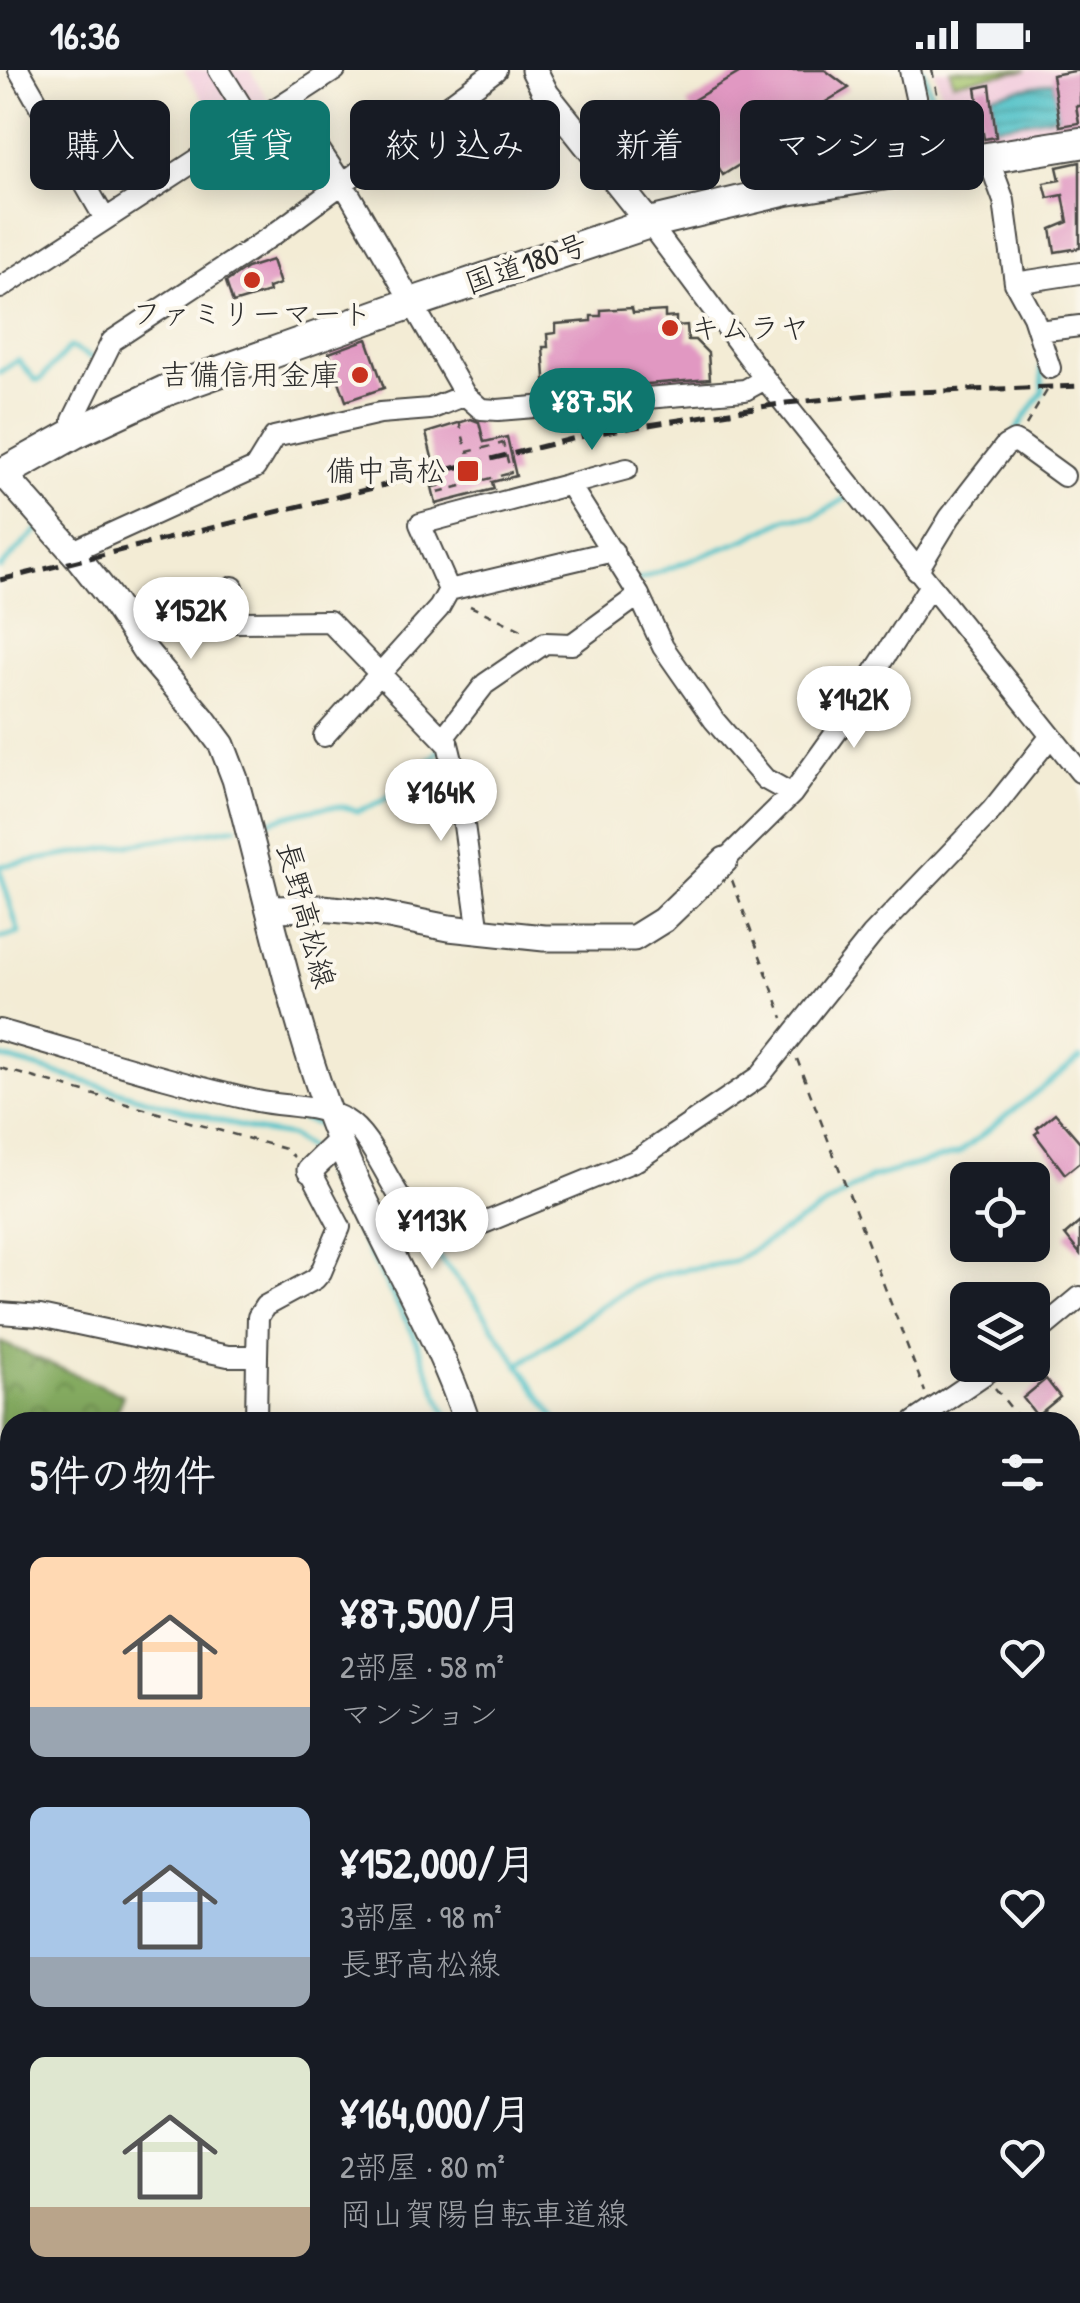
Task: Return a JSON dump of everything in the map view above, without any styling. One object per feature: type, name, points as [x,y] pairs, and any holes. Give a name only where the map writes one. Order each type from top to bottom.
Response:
[{"type":"highway","name":"国道180号","points":[[984,159],[1080,144]]},
{"type":"highway","name":"国道180号","points":[[1,473],[75,432],[164,392],[649,223],[787,190]]},
{"type":"main road","points":[[534,70],[546,94],[649,223]]},
{"type":"main road","name":"長野高松線","points":[[1,473],[73,552],[110,598],[136,640],[222,745],[236,779],[328,1113],[322,1159],[375,1223],[424,1316],[463,1412]]},
{"type":"main road","points":[[270,909],[374,913],[479,932],[544,938],[634,938],[663,920],[725,860]]},
{"type":"street","points":[[18,70],[104,219]]},
{"type":"street","points":[[219,70],[237,100]]},
{"type":"street","points":[[289,100],[334,70]]},
{"type":"street","points":[[75,432],[74,420],[112,341],[341,185],[496,70]]},
{"type":"street","points":[[910,70],[916,100]]},
{"type":"street","points":[[0,288],[190,164]]},
{"type":"street","points":[[330,168],[465,395],[481,409],[744,390],[765,379]]},
{"type":"street","points":[[984,169],[1004,201],[1014,276],[1050,368]]},
{"type":"street","points":[[649,223],[924,586],[1080,772]]},
{"type":"street","points":[[1014,276],[1080,273]]},
{"type":"street","points":[[1038,331],[1080,326]]},
{"type":"street","points":[[73,552],[255,468],[274,438],[380,413],[430,409],[465,395]]},
{"type":"street","points":[[725,860],[792,794],[924,586],[969,491],[1006,446],[1014,441],[1064,476]]},
{"type":"street","points":[[447,594],[420,524],[627,469]]},
{"type":"street","points":[[569,484],[635,588],[664,647],[714,720],[765,779],[792,794]]},
{"type":"street","points":[[324,736],[447,594],[613,551]]},
{"type":"street","points":[[233,587],[235,622],[329,621],[446,740],[459,789],[479,932]]},
{"type":"street","points":[[446,740],[485,684],[545,644],[572,644],[635,588]]},
{"type":"street","points":[[0,1030],[258,1101],[328,1113],[360,1130],[402,1200],[432,1231],[444,1236],[637,1160],[759,1077],[872,935],[1058,742]]},
{"type":"street","points":[[256,1412],[258,1317],[265,1306],[314,1280],[340,1227],[322,1159]]},
{"type":"street","points":[[1050,1322],[1080,1298]]},
{"type":"street","points":[[0,1313],[40,1316],[228,1356],[257,1356]]},
{"type":"street","points":[[929,1412],[974,1382]]},
{"type":"path","points":[[932,70],[938,100]]},
{"type":"path","points":[[1014,441],[1048,392],[1050,368]]},
{"type":"path","points":[[438,492],[511,473],[503,443],[466,452],[458,417],[465,395]]},
{"type":"path","points":[[447,594],[545,644]]},
{"type":"path","points":[[0,1068],[322,1159]]},
{"type":"path","points":[[845,1185],[932,1410]]},
{"type":"path","points":[[999,1382],[1016,1412]]},
{"type":"shaded area","points":[[184,70],[250,70],[269,100],[203,100]]},
{"type":"shaded area","points":[[934,70],[1080,70],[1080,130],[984,145],[984,100],[943,100]]},
{"type":"green space","points":[[950,70],[1027,70],[953,82]]},
{"type":"green space","points":[[0,1342],[123,1395],[117,1412],[0,1412]]},
{"type":"water","points":[[1053,82],[1059,116],[995,126],[991,95]]},
{"type":"building","points":[[744,70],[825,70],[849,88],[829,100],[740,100],[740,164],[723,175],[720,100],[694,100]]},
{"type":"building","points":[[1080,70],[1080,106],[1076,106],[1079,123],[1060,126],[1052,75]]},
{"type":"building","points":[[990,85],[996,137],[984,139],[984,100],[978,100],[976,88]]},
{"type":"building","points":[[1080,162],[1080,248],[1055,252],[1051,229],[1068,222],[1063,195],[1048,198],[1044,183],[1060,180],[1057,167]]},
{"type":"building","name":"ファミリーマート","points":[[272,260],[280,284],[268,288],[269,292],[233,303],[226,282],[247,268]]},
{"type":"building","points":[[632,308],[633,313],[665,311],[665,318],[676,317],[676,326],[687,325],[688,340],[695,340],[708,353],[710,379],[546,392],[543,347],[548,347],[547,334],[556,333],[556,324],[591,321],[591,316],[601,316],[601,310]]},
{"type":"building","points":[[367,339],[384,388],[346,401],[329,353]]},
{"type":"building","points":[[471,419],[479,422],[484,442],[507,437],[516,476],[492,482],[494,489],[436,504],[432,487],[439,486],[426,433]]},
{"type":"building","points":[[1055,1113],[1080,1142],[1080,1162],[1065,1174],[1035,1134]]},
{"type":"building","points":[[1080,1222],[1080,1254],[1065,1235]]},
{"type":"building","points":[[1042,1382],[1048,1382],[1060,1397],[1042,1412],[1034,1412],[1023,1398]]},
{"type":"waterway","points":[[923,70],[932,100]]},
{"type":"waterway","points":[[0,372],[18,360],[35,380],[40,380],[70,347],[96,360]]},
{"type":"waterway","points":[[1013,435],[1043,391],[1041,367]]},
{"type":"waterway","points":[[638,580],[747,539],[788,518],[814,517],[851,495]]},
{"type":"waterway","points":[[0,568],[40,527]]},
{"type":"waterway","points":[[258,824],[322,808],[357,811],[370,807],[404,785],[443,747]]},
{"type":"waterway","points":[[0,866],[236,827]]},
{"type":"waterway","points":[[0,871],[19,933],[0,938]]},
{"type":"waterway","points":[[0,1057],[252,1130],[290,1136],[313,1152]]},
{"type":"waterway","points":[[518,1365],[601,1307],[650,1279],[735,1261],[870,1178],[959,1153],[1080,1058]]},
{"type":"waterway","points":[[287,1114],[320,1125]]},
{"type":"waterway","points":[[372,1168],[389,1203],[400,1213]]},
{"type":"waterway","points":[[324,1171],[413,1333],[445,1412]]},
{"type":"waterway","points":[[414,1228],[474,1299],[551,1412]]},
{"type":"railway","points":[[0,580],[592,434],[786,403],[888,393],[1080,386]]},
{"type":"place","name":"ファミリーマート","points":[[252,280]]},
{"type":"place","name":"キムラヤ","points":[[670,328]]},
{"type":"place","name":"吉備信用金庫","points":[[360,375]]},
{"type":"place","name":"備中高松","points":[[468,471]]}]
